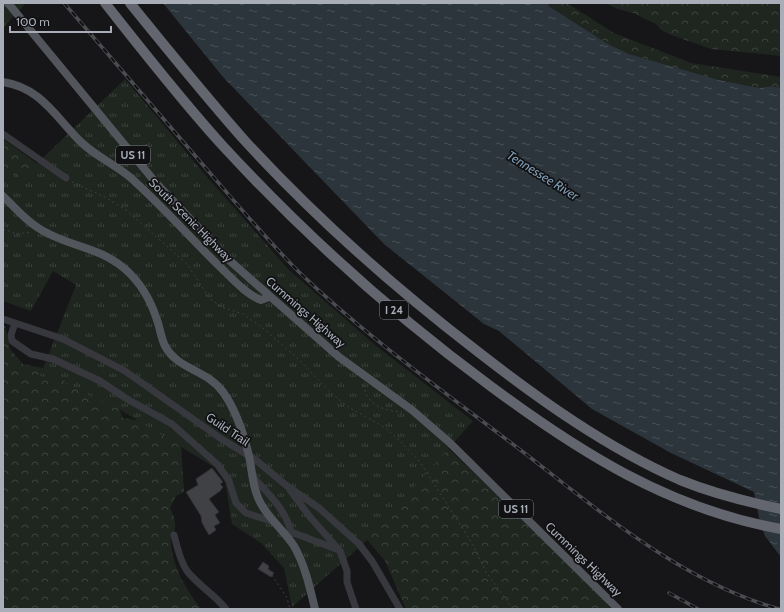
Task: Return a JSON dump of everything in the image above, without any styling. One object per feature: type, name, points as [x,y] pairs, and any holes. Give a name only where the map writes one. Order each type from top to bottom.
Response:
[{"type":"highway","name":"I 24","points":[[105,3],[206,126],[269,194],[334,258],[435,345],[520,408],[599,460],[652,489],[692,505],[753,524],[781,529]]},
{"type":"highway","name":"I 24","points":[[130,3],[199,89],[290,187],[344,240],[441,323],[547,403],[624,452],[681,480],[749,502],[781,509]]},
{"type":"main road","name":"Cummings Highway","points":[[8,3],[156,183],[204,235],[269,297],[339,358],[365,374],[413,411],[464,455],[530,523],[618,609]]},
{"type":"main road","name":"South Scenic Highway","points":[[3,82],[18,85],[30,90],[40,97],[83,144],[132,179],[235,281],[261,300],[269,297]]},
{"type":"main road","points":[[3,196],[38,228],[56,238],[90,248],[106,256],[133,277],[152,306],[165,346],[172,356],[183,364],[209,378],[224,393],[235,414],[249,456],[257,496],[274,522],[289,534],[300,559],[315,609]]},
{"type":"street","points":[[3,134],[66,178]]},
{"type":"street","name":"Guild Trail","points":[[3,319],[63,339],[125,371],[249,456],[287,486],[319,508],[359,544],[372,561],[400,609]]},
{"type":"street","points":[[15,323],[11,335],[12,342],[31,354],[53,359],[100,381],[127,399],[172,424],[218,464],[229,481],[236,503],[246,513],[274,522]]},
{"type":"street","points":[[252,476],[285,516],[289,534],[340,551]]},
{"type":"street","points":[[287,486],[310,517],[340,551],[356,609]]},
{"type":"street","points":[[174,535],[179,555],[187,571],[219,600],[226,609]]},
{"type":"path","points":[[66,178],[83,188],[103,196],[126,210],[187,264],[210,299],[222,307],[243,314],[264,329],[344,403],[384,427],[399,440],[420,462],[473,545],[486,572],[513,609]]},
{"type":"path","points":[[3,229],[18,234],[31,232],[38,228]]},
{"type":"path","points":[[365,374],[364,388],[373,403],[378,408],[397,412],[413,411]]},
{"type":"path","points":[[272,575],[287,598],[290,609]]},
{"type":"green space","points":[[3,3],[26,3],[3,28]]},
{"type":"green space","points":[[544,3],[567,3],[614,33],[691,63],[781,77],[781,88],[772,86],[759,88],[719,80],[629,54],[608,44]]},
{"type":"green space","points":[[605,3],[781,3],[781,56],[711,49],[671,35],[661,30],[656,24],[633,13],[618,9]]},
{"type":"green space","points":[[125,79],[207,177],[289,270],[375,345],[473,421],[365,542],[292,607],[284,568],[261,543],[232,524],[225,481],[214,467],[119,409],[84,393],[62,380],[40,376],[76,285],[53,271],[31,311],[3,301],[3,166],[21,179]]},
{"type":"green space","points":[[3,139],[71,188],[429,430],[593,587],[611,609],[406,609],[385,561],[346,515],[3,188]]},
{"type":"green space","points":[[3,325],[5,326],[10,349],[23,364],[53,370],[117,404],[123,418],[147,422],[181,444],[184,492],[176,496],[170,508],[175,523],[175,529],[171,537],[172,549],[180,576],[201,609],[3,609]]},
{"type":"water","name":"Tennessee River","points":[[163,3],[544,3],[608,44],[629,54],[719,80],[759,88],[772,86],[781,88],[781,557],[765,536],[759,518],[754,492],[671,453],[592,409],[499,331],[484,324],[384,244],[223,77]]},
{"type":"building","points":[[212,468],[223,482],[220,484],[223,487],[209,499],[219,512],[215,515],[220,523],[214,526],[216,530],[209,535],[202,523],[201,516],[186,492],[198,485],[196,479]]},
{"type":"building","points":[[263,562],[269,566],[268,569],[274,573],[271,577],[258,569]]},
{"type":"railway","points":[[64,3],[267,238],[299,272],[327,298],[385,347],[592,506],[651,548],[713,583],[745,598],[779,609]]},
{"type":"railway","points":[[669,593],[698,609]]}]
